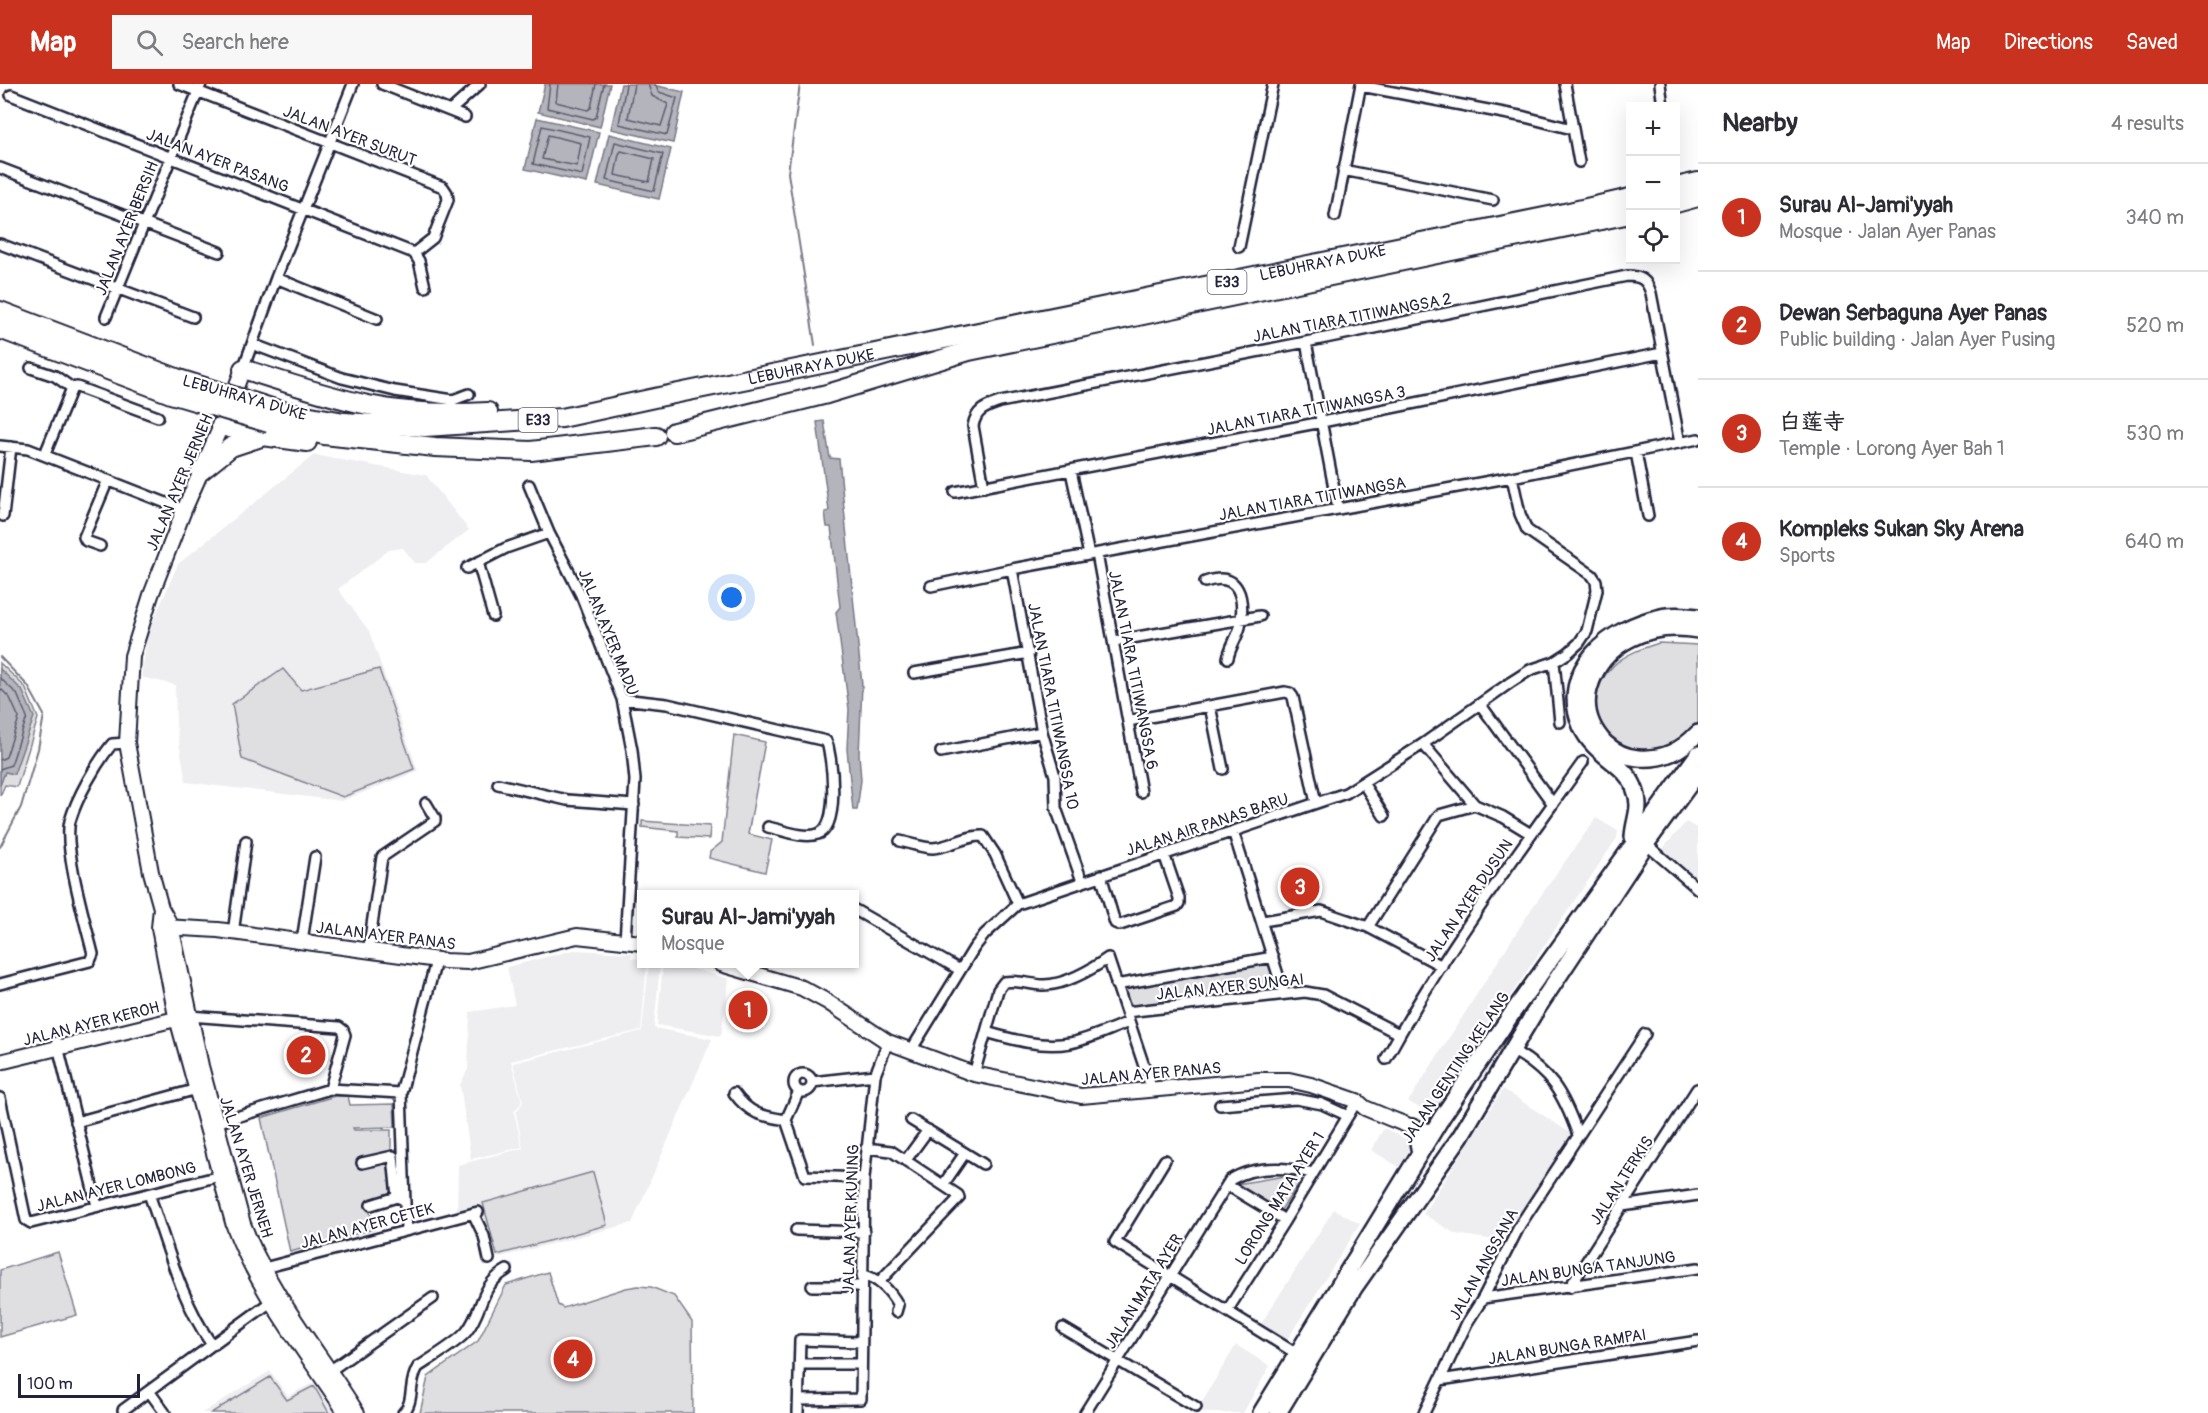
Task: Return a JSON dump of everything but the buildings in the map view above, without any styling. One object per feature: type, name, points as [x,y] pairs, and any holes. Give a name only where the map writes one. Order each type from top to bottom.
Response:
[{"type":"highway","points":[[1680,186],[1698,182]]},
{"type":"highway","points":[[1680,203],[1698,197]]},
{"type":"highway","name":"LEBUHRAYA DUKE","points":[[270,423],[344,422],[425,427],[562,418],[1557,215],[1626,199]]},
{"type":"highway","points":[[1680,204],[1698,202]]},
{"type":"highway","name":"LEBUHRAYA DUKE","points":[[674,432],[827,394],[969,351],[1626,215]]},
{"type":"highway","name":"LEBUHRAYA DUKE","points":[[0,311],[175,387]]},
{"type":"highway","name":"LEBUHRAYA DUKE","points":[[0,329],[175,387],[270,423],[324,435],[435,447],[531,451],[656,436]]},
{"type":"highway","points":[[243,369],[306,390],[369,405],[419,411],[477,412],[547,409],[604,400],[659,397]]},
{"type":"highway","points":[[221,426],[270,423]]},
{"type":"highway","points":[[201,471],[231,447],[270,423]]},
{"type":"main road","name":"JALAN AYER JERNEH","points":[[243,369],[151,595],[132,656],[127,743],[151,872],[161,908],[182,1014],[240,1244],[276,1298],[346,1413]]},
{"type":"main road","points":[[1639,843],[1633,833],[1638,807],[1635,790],[1627,775],[1591,744],[1581,726],[1575,702],[1579,677],[1595,651],[1624,629],[1664,616],[1698,617]]},
{"type":"main road","points":[[1698,630],[1668,627],[1652,630],[1617,646],[1609,652],[1593,674],[1587,706],[1594,729],[1601,738],[1609,746],[1629,757],[1649,759],[1668,755],[1698,732]]},
{"type":"main road","name":"JALAN GENTING KELANG","points":[[1278,1413],[1354,1288],[1460,1137],[1639,843],[1698,754]]},
{"type":"main road","name":"JALAN GENTING KELANG","points":[[1260,1413],[1442,1117],[1513,1012],[1639,843],[1698,773]]},
{"type":"main road","name":"JALAN AYER PANAS","points":[[165,927],[303,941],[436,961],[468,962],[577,936],[637,942]]},
{"type":"main road","name":"JALAN AYER PANAS","points":[[737,968],[801,988],[826,1001],[888,1042],[974,1074],[1071,1095],[1259,1080],[1289,1080],[1357,1101],[1365,1108],[1412,1127],[1433,1132]]},
{"type":"main road","name":"JALAN AYER KEROH","points":[[0,1062],[57,1045],[182,1014]]},
{"type":"main road","points":[[1433,1132],[1441,1131],[1451,1123],[1503,1047],[1515,1044]]},
{"type":"main road","name":"JALAN AYER KEROH","points":[[0,1054],[57,1045]]},
{"type":"main road","name":"JALAN AYER JERNEH","points":[[201,1088],[216,1123],[224,1175],[276,1298],[331,1370],[357,1413]]},
{"type":"main road","name":"JALAN AYER PANAS","points":[[1357,1101],[1368,1100],[1418,1122],[1442,1117]]},
{"type":"main road","points":[[1412,1127],[1416,1132],[1420,1153]]},
{"type":"street","name":"JALAN AYER SURUT","points":[[179,84],[199,88],[328,143],[443,187],[448,200],[433,237],[414,253]]},
{"type":"street","name":"JALAN AYER JERNEH","points":[[243,369],[352,84]]},
{"type":"street","points":[[382,84],[465,117]]},
{"type":"street","points":[[450,111],[480,84]]},
{"type":"street","points":[[1239,247],[1273,84]]},
{"type":"street","points":[[1565,84],[1579,162]]},
{"type":"street","points":[[1660,84],[1662,102]]},
{"type":"street","points":[[1335,216],[1361,85],[1525,117],[1572,129]]},
{"type":"street","name":"JALAN AYER BERSIH","points":[[106,317],[199,88]]},
{"type":"street","name":"JALAN AYER PASANG","points":[[11,95],[414,253]]},
{"type":"street","points":[[0,168],[219,252]]},
{"type":"street","points":[[1343,170],[1493,200]]},
{"type":"street","points":[[0,244],[193,317]]},
{"type":"street","points":[[414,253],[420,261],[425,287]]},
{"type":"street","name":"JALAN TIARA TITIWANGSA 2","points":[[984,487],[973,426],[975,417],[983,408],[1012,400],[1616,278],[1637,276],[1649,285],[1680,443]]},
{"type":"street","points":[[276,278],[377,319]]},
{"type":"street","points":[[1306,342],[1338,508]]},
{"type":"street","points":[[252,344],[342,378],[384,388],[453,400],[469,394]]},
{"type":"street","name":"JALAN TIARA TITIWANGSA 3","points":[[955,492],[1322,422],[1662,353]]},
{"type":"street","points":[[31,368],[55,376],[72,388],[77,387],[158,417]]},
{"type":"street","points":[[45,454],[72,388]]},
{"type":"street","name":"JALAN TIARA TITIWANGSA","points":[[931,586],[1512,477],[1698,439]]},
{"type":"street","points":[[0,446],[28,449],[45,454],[184,510]]},
{"type":"street","points":[[3,516],[11,447]]},
{"type":"street","points":[[1636,452],[1648,516]]},
{"type":"street","name":"JALAN TIARA TITIWANGSA 6","points":[[1071,471],[1114,641],[1141,792]]},
{"type":"street","name":"JALAN AIR PANAS BARU","points":[[910,1052],[985,934],[1018,904],[1346,793],[1424,744],[1530,670],[1554,662],[1573,648],[1587,631],[1597,590],[1596,582],[1592,575],[1527,530],[1520,514],[1512,477]]},
{"type":"street","points":[[100,546],[86,541],[84,537],[108,480]]},
{"type":"street","name":"JALAN AYER MADU","points":[[529,485],[549,533],[585,606],[622,699],[635,780],[625,941]]},
{"type":"street","points":[[467,568],[506,548],[549,533]]},
{"type":"street","points":[[478,562],[493,616]]},
{"type":"street","name":"JALAN TIARA TITIWANGSA 10","points":[[1012,569],[1042,732],[1055,776],[1056,808],[1082,881]]},
{"type":"street","points":[[1205,582],[1217,578],[1232,582],[1239,591],[1241,601],[1239,629],[1228,658]]},
{"type":"street","points":[[1114,641],[1260,616]]},
{"type":"street","points":[[915,674],[1029,653]]},
{"type":"street","points":[[1554,662],[1560,722]]},
{"type":"street","points":[[1128,721],[1285,692],[1290,693],[1293,697],[1316,803]]},
{"type":"street","points":[[622,699],[667,704],[826,741],[833,779],[832,809],[827,828],[819,834],[808,836],[768,827]]},
{"type":"street","points":[[1480,704],[1553,804]]},
{"type":"street","points":[[1210,706],[1223,769]]},
{"type":"street","points":[[941,752],[1042,732]]},
{"type":"street","points":[[0,984],[90,961],[93,954],[69,844],[70,822],[102,757],[112,744],[127,743]]},
{"type":"street","points":[[1424,744],[1475,805],[1503,817],[1531,834]]},
{"type":"street","name":"JALAN AYER DUSUN","points":[[1386,1059],[1442,966],[1531,834],[1583,762]]},
{"type":"street","points":[[1363,783],[1384,816]]},
{"type":"street","points":[[498,784],[567,800],[634,805]]},
{"type":"street","points":[[368,952],[382,857],[435,821],[426,803]]},
{"type":"street","points":[[1368,927],[1439,815],[1475,805]]},
{"type":"street","points":[[1233,831],[1284,994]]},
{"type":"street","points":[[900,841],[931,848],[974,836],[983,836],[995,854],[1018,904]]},
{"type":"street","points":[[233,933],[246,841]]},
{"type":"street","points":[[1639,843],[1698,889]]},
{"type":"street","points":[[1101,875],[1116,923],[1120,925],[1177,906],[1179,898],[1164,854]]},
{"type":"street","points":[[303,941],[315,857]]},
{"type":"street","points":[[1263,921],[1321,911],[1368,927],[1442,966]]},
{"type":"street","points":[[859,912],[960,970]]},
{"type":"street","points":[[1116,985],[1273,957]]},
{"type":"street","points":[[974,1074],[999,990],[1004,982],[1043,985],[1056,983],[1098,965],[1108,958],[1152,1090]]},
{"type":"street","points":[[401,1199],[400,1093],[436,961]]},
{"type":"street","name":"JALAN AYER SUNGAI","points":[[1125,1012],[1305,992],[1323,995],[1400,1034]]},
{"type":"street","points":[[182,1014],[344,1030],[345,1035],[330,1089]]},
{"type":"street","points":[[986,1032],[1044,1045],[1071,1043],[1129,1022]]},
{"type":"street","name":"JALAN ANGSANA","points":[[1424,1413],[1467,1323],[1483,1298],[1520,1225],[1645,1034]]},
{"type":"street","name":"JALAN AYER KUNING","points":[[799,1400],[861,1399],[866,1148],[875,1075],[888,1042]]},
{"type":"street","points":[[1515,1044],[1547,1076],[1563,1097],[1578,1135]]},
{"type":"street","points":[[57,1045],[98,1206]]},
{"type":"street","points":[[807,1075],[812,1082],[810,1090],[799,1091],[794,1084],[798,1076],[807,1075]]},
{"type":"street","points":[[812,1082],[875,1075]]},
{"type":"street","points":[[76,1122],[201,1088]]},
{"type":"street","points":[[216,1123],[330,1089],[400,1093]]},
{"type":"street","name":"JALAN TERKIS","points":[[1570,1287],[1697,1089]]},
{"type":"street","points":[[799,1091],[786,1120],[805,1176],[864,1178]]},
{"type":"street","points":[[734,1093],[741,1102],[758,1115],[786,1120]]},
{"type":"street","name":"JALAN AYER LOMBONG","points":[[0,1098],[26,1221],[31,1223],[224,1175]]},
{"type":"street","points":[[1220,1105],[1296,1099],[1322,1104],[1348,1116]]},
{"type":"street","name":"LORONG MATA AYER 1","points":[[1227,1311],[1357,1101]]},
{"type":"street","points":[[912,1120],[983,1164]]},
{"type":"street","points":[[906,1160],[928,1130]]},
{"type":"street","points":[[866,1148],[891,1151],[958,1195],[957,1201],[879,1282]]},
{"type":"street","points":[[943,1185],[964,1153]]},
{"type":"street","points":[[362,1163],[393,1156],[406,1230]]},
{"type":"street","points":[[1165,1161],[1115,1242],[1297,1354]]},
{"type":"street","points":[[1285,1220],[1227,1185],[1230,1180],[1241,1173],[1270,1168],[1295,1169],[1313,1173]]},
{"type":"street","name":"JALAN MATA AYER","points":[[1085,1413],[1227,1185]]},
{"type":"street","points":[[149,1194],[185,1294],[212,1345]]},
{"type":"street","points":[[1622,1206],[1698,1195]]},
{"type":"street","points":[[371,1205],[401,1199]]},
{"type":"street","name":"JALAN AYER CETEK","points":[[264,1268],[475,1212],[489,1259]]},
{"type":"street","points":[[796,1230],[864,1232]]},
{"type":"street","name":"JALAN BUNGA TANJUNG","points":[[1483,1298],[1698,1268]]},
{"type":"street","points":[[403,1413],[409,1404],[413,1375],[418,1368],[467,1332],[486,1289],[496,1276],[507,1270]]},
{"type":"street","points":[[862,1275],[871,1276],[879,1282],[898,1305],[896,1312]]},
{"type":"street","points":[[812,1286],[862,1286]]},
{"type":"street","points":[[123,1410],[276,1298]]},
{"type":"street","points":[[331,1370],[433,1298]]},
{"type":"street","points":[[1063,1328],[1196,1407]]},
{"type":"street","points":[[798,1413],[800,1340],[861,1342]]},
{"type":"street","name":"JALAN BUNGA RAMPAI","points":[[1440,1380],[1698,1341]]},
{"type":"street","points":[[799,1364],[860,1364]]},
{"type":"street","points":[[149,1391],[165,1413]]},
{"type":"shaded area","points":[[314,455],[426,475],[469,530],[426,563],[415,563],[403,548],[389,550],[338,589],[369,631],[418,771],[342,801],[186,782],[176,725],[175,685],[141,677],[148,633],[178,564]]},
{"type":"shaded area","points":[[1659,643],[1698,645],[1698,726],[1678,743],[1664,750],[1645,753],[1628,750],[1614,742],[1604,729],[1598,714],[1597,698],[1602,682],[1613,666],[1634,652]]},
{"type":"shaded area","points":[[0,663],[25,687],[38,718],[17,787],[5,785],[0,796]]},
{"type":"shaded area","points":[[283,669],[301,690],[379,669],[414,769],[343,797],[242,759],[232,704]]},
{"type":"shaded area","points":[[734,735],[765,742],[748,834],[772,840],[765,872],[709,858],[710,852],[722,842]]},
{"type":"shaded area","points":[[1596,818],[1618,831],[1617,838],[1502,1008],[1436,1115],[1408,1102],[1532,908]]},
{"type":"shaded area","points":[[642,821],[710,826],[709,839],[678,837],[678,831],[642,827]]},
{"type":"shaded area","points":[[1686,822],[1698,829],[1698,885],[1659,853]]},
{"type":"shaded area","points":[[574,950],[632,953],[631,958],[637,959],[637,968],[647,968],[641,1030],[511,1061],[522,1102],[514,1112],[522,1147],[471,1159],[460,1085],[468,1069],[470,1012],[515,1005],[507,967]]},
{"type":"shaded area","points":[[1270,962],[1278,991],[1135,1006],[1127,1002],[1122,990],[1125,987]]},
{"type":"shaded area","points":[[649,968],[660,968],[654,1028],[712,1039],[632,1223],[497,1258],[480,1208],[457,1213],[458,1165],[523,1148],[516,1113],[523,1102],[513,1063],[642,1031]]},
{"type":"shaded area","points":[[663,968],[689,968],[729,979],[721,1036],[657,1025]]},
{"type":"shaded area","points":[[1503,1089],[1572,1134],[1501,1241],[1456,1234],[1423,1214]]},
{"type":"shaded area","points":[[335,1096],[348,1096],[350,1105],[394,1104],[395,1127],[353,1128],[354,1130],[391,1130],[391,1155],[388,1161],[394,1197],[368,1204],[374,1229],[290,1252],[261,1118]]},
{"type":"shaded area","points":[[1384,1128],[1413,1143],[1399,1167],[1371,1150]]},
{"type":"shaded area","points":[[593,1172],[607,1225],[497,1255],[483,1203]]},
{"type":"shaded area","points":[[1291,1175],[1297,1179],[1298,1185],[1281,1210],[1237,1184]]},
{"type":"shaded area","points":[[1334,1209],[1360,1224],[1285,1343],[1259,1327]]},
{"type":"shaded area","points":[[58,1252],[77,1315],[0,1337],[0,1270]]},
{"type":"shaded area","points":[[548,1272],[558,1305],[563,1308],[638,1286],[651,1287],[674,1296],[692,1322],[693,1413],[420,1413],[428,1377],[478,1341],[506,1285]]},
{"type":"shaded area","points":[[1236,1345],[1270,1366],[1243,1413],[1195,1413]]},
{"type":"shaded area","points":[[270,1371],[288,1396],[318,1380],[339,1413],[202,1413]]},
{"type":"shaded area","points":[[270,1377],[287,1400],[314,1386],[329,1413],[211,1413]]},
{"type":"water","points":[[545,84],[610,84],[600,127],[538,112]]},
{"type":"water","points":[[621,84],[649,84],[684,92],[673,143],[611,129]]},
{"type":"water","points":[[537,118],[599,132],[587,183],[525,169]]},
{"type":"water","points":[[609,134],[671,149],[659,199],[597,185]]},
{"type":"water","points":[[824,421],[830,458],[839,459],[862,685],[859,754],[861,780],[857,810],[853,810],[847,749],[849,709],[836,612],[840,607],[831,527],[827,527],[825,512],[829,511],[817,422]]},
{"type":"water","points":[[0,669],[22,690],[34,717],[14,774],[5,772],[0,786]]},
{"type":"waterway","points":[[800,84],[788,173],[815,345]]},
{"type":"waterway","points":[[0,657],[28,686],[44,715],[38,749],[21,807],[0,847]]},
{"type":"place","name":"白莲寺","points":[[1300,887]]},
{"type":"place","name":"Surau Al-Jami'yyah","points":[[748,1010]]},
{"type":"place","name":"Dewan Serbaguna Ayer Panas","points":[[306,1055]]},
{"type":"place","name":"Kompleks Sukan Sky Arena","points":[[573,1359]]}]
